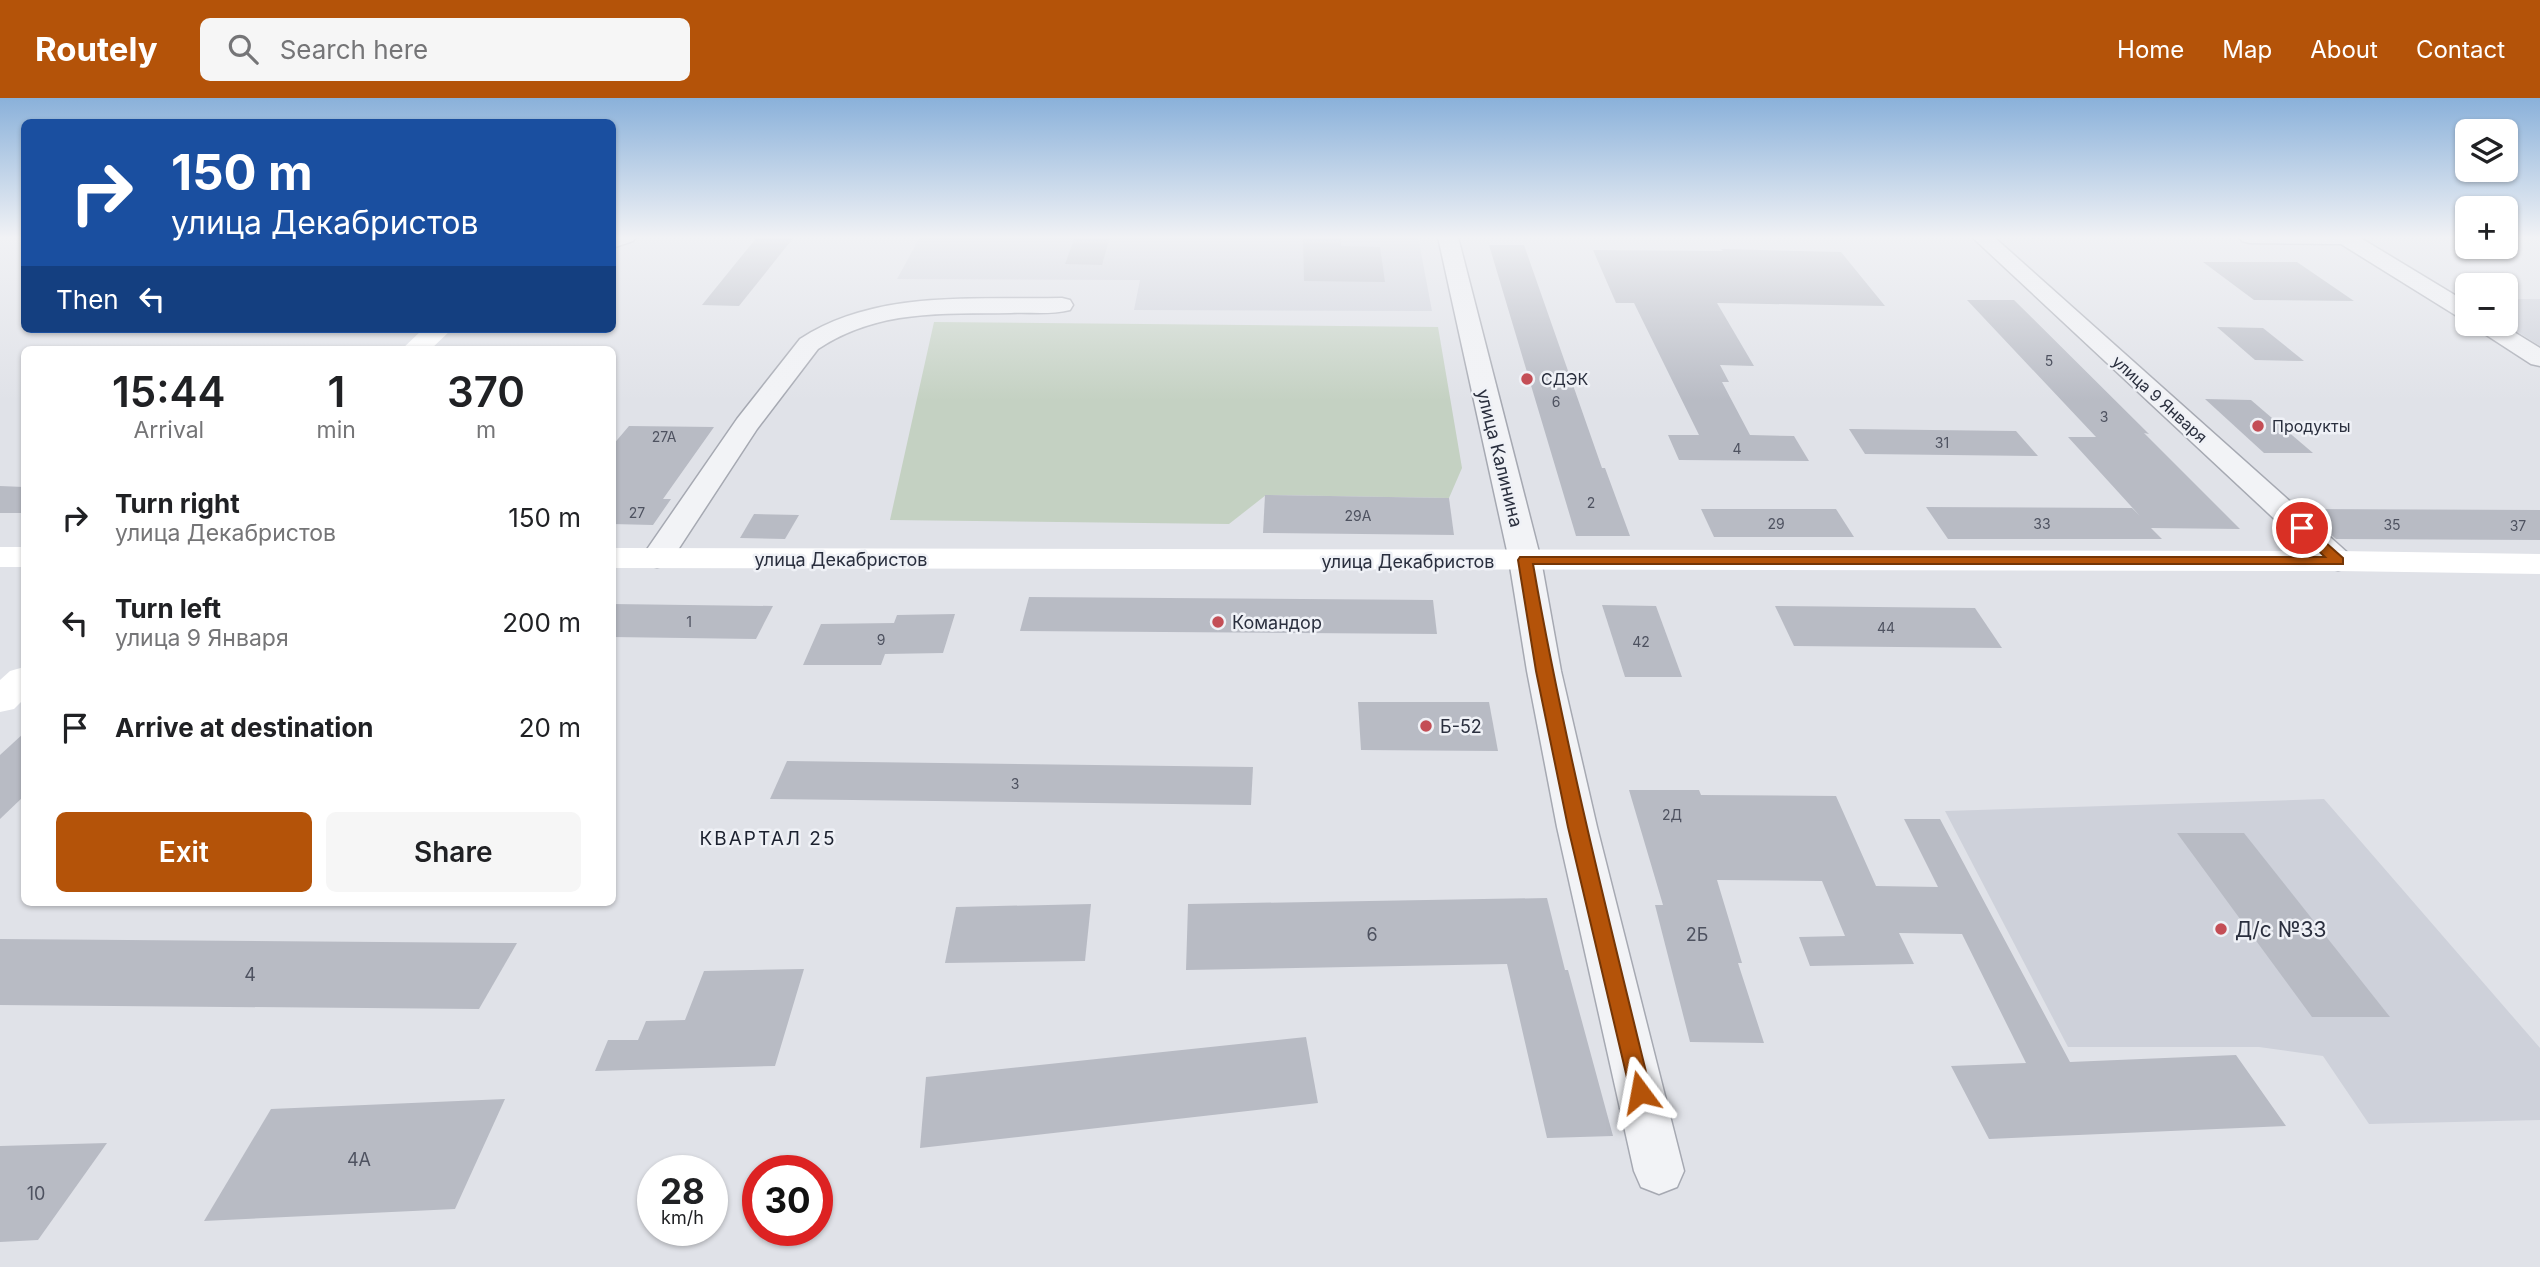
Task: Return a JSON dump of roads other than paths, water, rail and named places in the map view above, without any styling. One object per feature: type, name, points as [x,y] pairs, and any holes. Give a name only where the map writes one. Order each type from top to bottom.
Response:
[{"type":"main road","points":[[419,346],[434,333]]},
{"type":"main road","points":[[0,557],[21,557]]},
{"type":"main road","name":"улица Декабристов","points":[[616,558],[2338,561],[2540,564]]},
{"type":"main road","points":[[0,699],[21,681]]},
{"type":"street","name":"улица Калинина","points":[[1461,292],[1525,560],[1544,671],[1577,827],[1659,1171]]},
{"type":"street","name":"улица 9 Января","points":[[2042,292],[2338,561]]},
{"type":"street","points":[[2433,292],[2455,305]]},
{"type":"street","points":[[657,558],[746,425],[809,344],[819,337],[889,311],[908,308],[1062,305]]},
{"type":"street","points":[[2504,336],[2540,359]]},
{"type":"place","name":"СДЭК","points":[[1527,379]]},
{"type":"place","name":"Продукты","points":[[2258,426]]},
{"type":"place","name":"Командор","points":[[1218,622]]},
{"type":"place","name":"Б-52","points":[[1426,726]]},
{"type":"place","name":"Д/с №33","points":[[2221,929]]},
{"type":"district","name":"КВАРТАЛ 25","points":[[768,838]]}]
